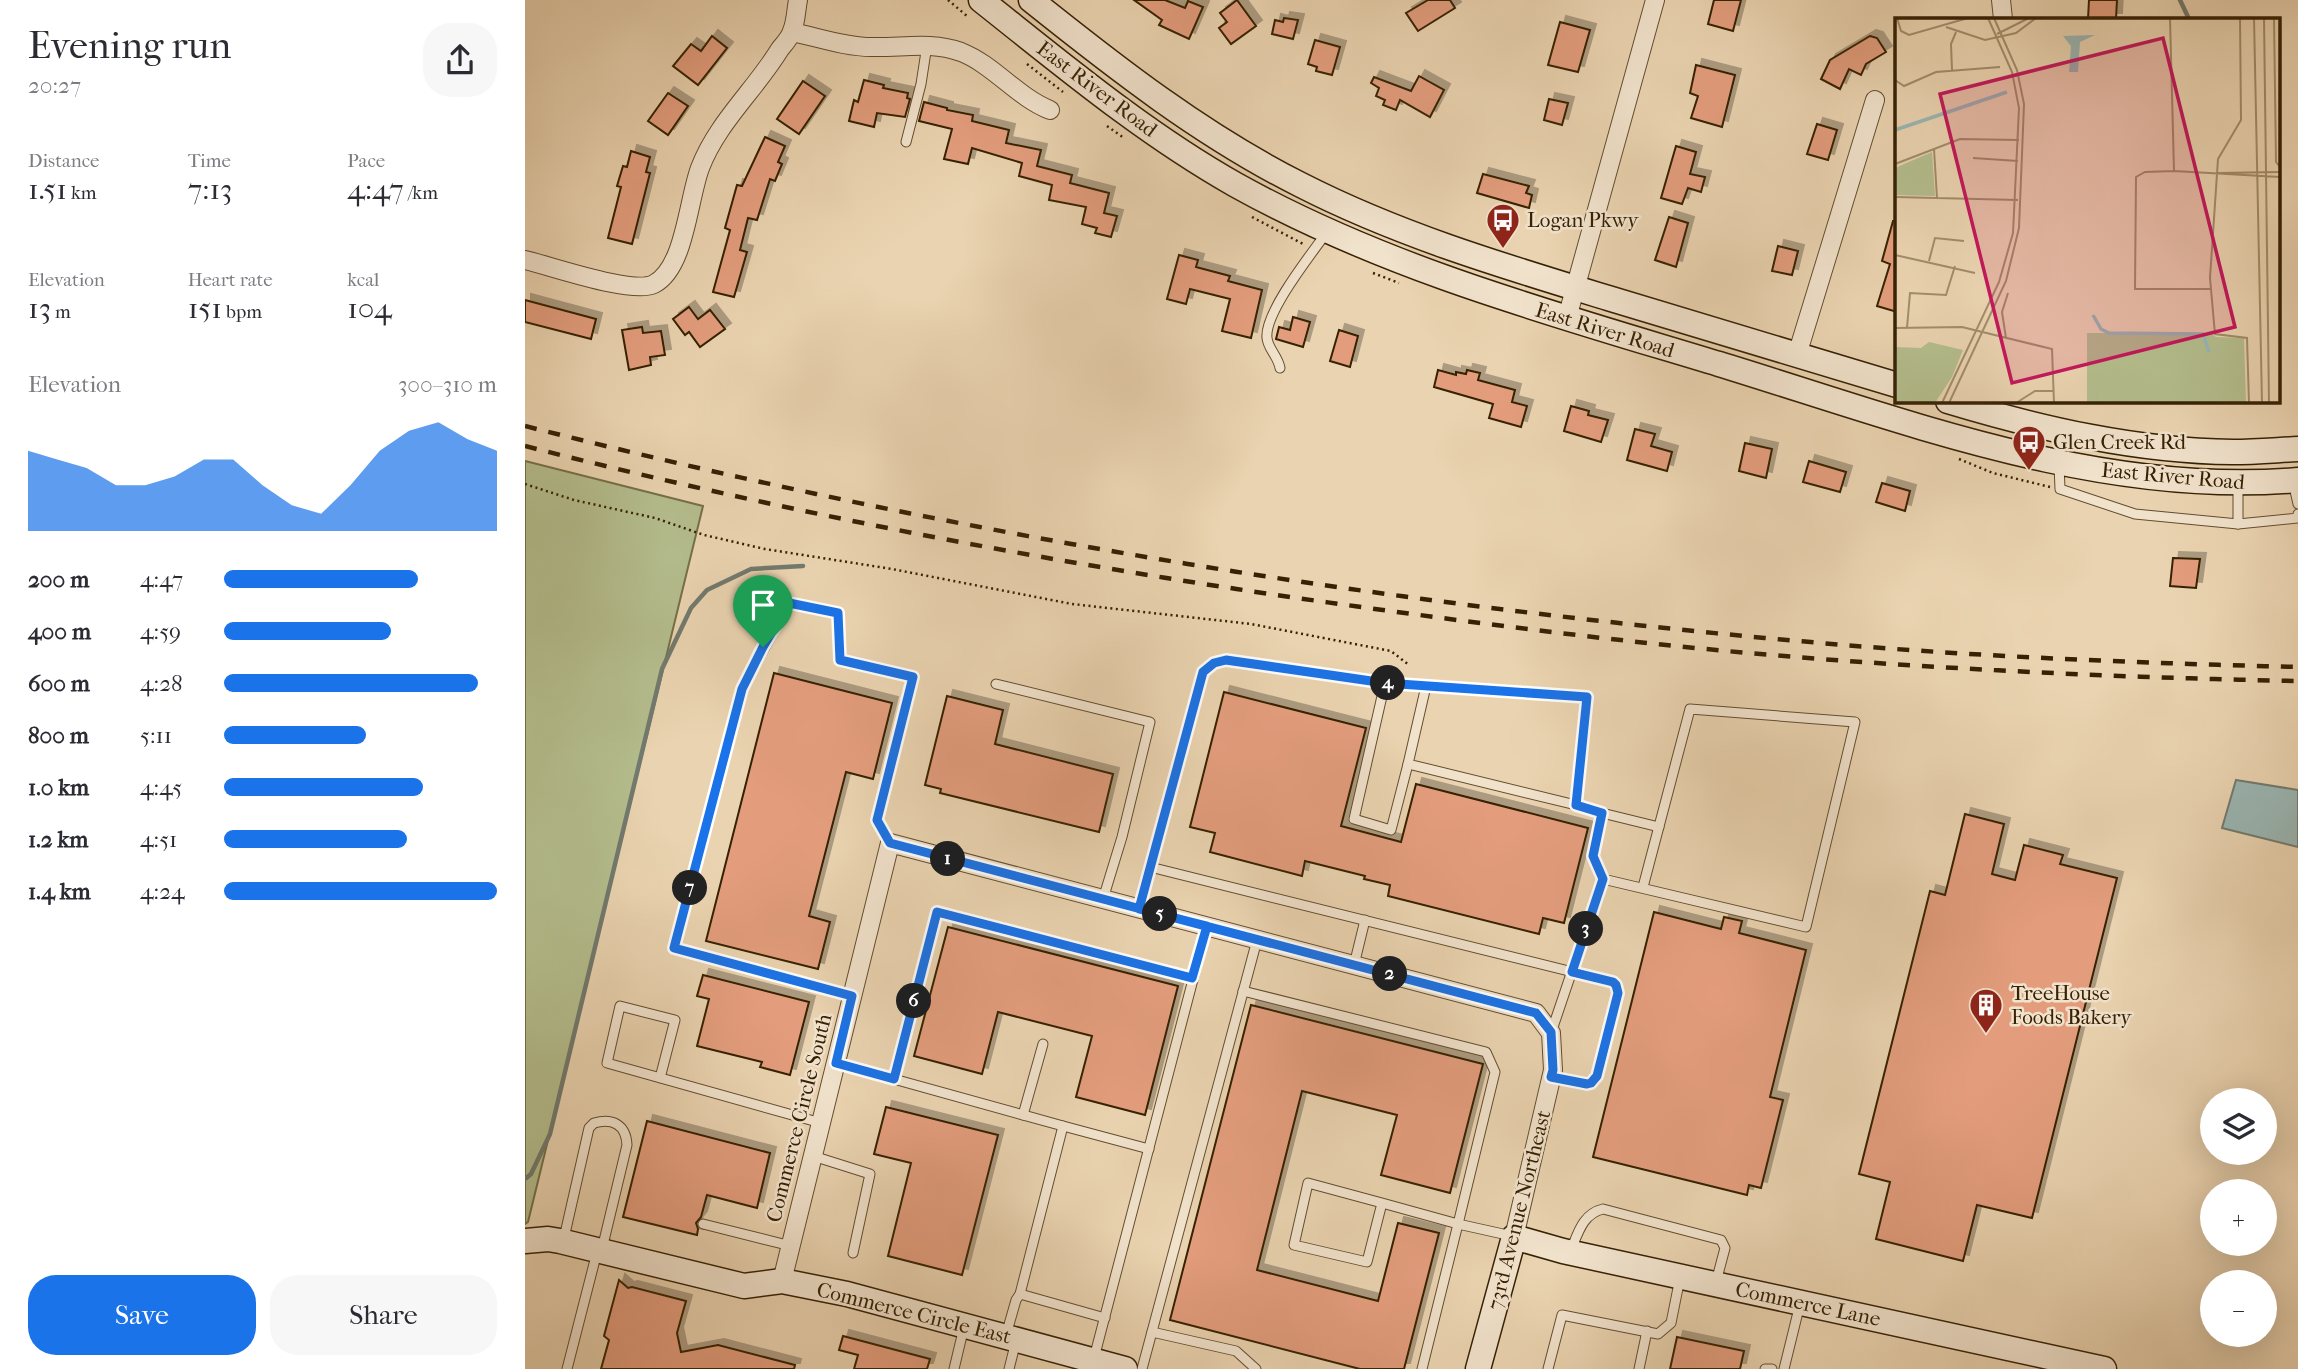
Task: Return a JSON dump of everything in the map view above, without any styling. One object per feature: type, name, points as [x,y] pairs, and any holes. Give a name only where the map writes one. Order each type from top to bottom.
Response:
[{"type":"main road","name":"East River Road","points":[[981,0],[1125,113],[1181,152],[1237,185],[1328,231],[1407,265],[1567,318],[1921,426],[2059,463],[2177,480],[2296,488]]},
{"type":"main road","name":"East River Road","points":[[1031,0],[1151,93],[1193,122],[1300,185],[1389,226],[1504,267],[1895,384]]},
{"type":"main road","name":"East River Road","points":[[1951,402],[2017,421],[2102,439],[2233,452],[2298,449]]},
{"type":"main road","name":"Commerce Lane","points":[[1514,1237],[2060,1364],[2104,1369]]},
{"type":"main road","name":"73rd Avenue Northeast","points":[[1478,1369],[1514,1237]]},
{"type":"main road","name":"Commerce Circle East","points":[[525,1241],[563,1241],[744,1286],[782,1281],[847,1294],[1125,1369]]},
{"type":"street","points":[[525,260],[630,288],[652,286],[664,278],[677,251],[705,156],[716,136],[770,67],[792,32],[798,0]]},
{"type":"street","points":[[1567,318],[1655,0]]},
{"type":"street","points":[[2001,0],[2003,18]]},
{"type":"street","points":[[792,32],[869,47],[946,47],[964,53],[1033,103],[1051,110]]},
{"type":"street","points":[[1797,355],[1875,100]]},
{"type":"street","points":[[890,843],[1536,1013],[1551,1032]]},
{"type":"street","name":"Commerce Circle South","points":[[782,1281],[890,843]]},
{"type":"street","name":"73rd Avenue Northeast","points":[[1514,1237],[1553,1070],[1551,1032]]},
{"type":"lane","points":[[906,142],[921,84],[927,45]]},
{"type":"lane","points":[[1280,368],[1279,360],[1267,339],[1270,322],[1292,282],[1328,231]]},
{"type":"lane","points":[[2059,463],[2060,489],[2135,514],[2238,524],[2298,516],[2298,524]]},
{"type":"lane","points":[[2238,482],[2238,524]]},
{"type":"lane","points":[[852,996],[674,948],[742,689],[789,603],[838,613],[840,660],[913,677],[877,820],[890,843]]},
{"type":"lane","points":[[1139,909],[1203,672],[1214,663],[1226,660],[1385,683],[1587,697],[1576,805]]},
{"type":"lane","points":[[1385,683],[1354,819],[1391,830],[1426,686]]},
{"type":"lane","points":[[996,684],[1150,722],[1122,837],[1103,899]]},
{"type":"lane","points":[[1603,879],[1807,927],[1855,722],[1690,709],[1643,887]]},
{"type":"lane","points":[[1408,764],[1659,827]]},
{"type":"lane","points":[[1551,1032],[1603,879],[1593,856],[1602,813]]},
{"type":"lane","points":[[1150,867],[1613,982],[1618,993],[1595,1080],[1587,1084],[1551,1077]]},
{"type":"lane","points":[[894,1079],[937,912],[1192,978]]},
{"type":"lane","points":[[1354,965],[1365,920]]},
{"type":"lane","points":[[1094,1360],[1207,926]]},
{"type":"lane","points":[[1142,1369],[1257,940]]},
{"type":"lane","points":[[1243,991],[1486,1052],[1495,1072],[1422,1369]]},
{"type":"lane","points":[[660,1078],[675,1020],[620,1006],[607,1063],[660,1078],[821,1123]]},
{"type":"lane","points":[[1023,1115],[1043,1044]]},
{"type":"lane","points":[[836,1063],[1149,1149]]},
{"type":"lane","points":[[563,1241],[590,1128],[594,1123],[610,1121],[620,1125],[627,1135],[627,1145],[567,1369]]},
{"type":"lane","points":[[1009,1369],[1016,1300],[1020,1294],[1063,1126]]},
{"type":"lane","points":[[813,1156],[870,1174],[853,1253]]},
{"type":"lane","points":[[1382,1203],[1367,1262],[1294,1245],[1308,1183],[1514,1237]]},
{"type":"lane","points":[[1570,1252],[1587,1216],[1595,1210],[1603,1209],[1721,1240],[1725,1248],[1715,1284]]},
{"type":"lane","points":[[703,1224],[791,1246]]},
{"type":"lane","points":[[1548,1369],[1562,1315],[1658,1334],[1671,1323],[1680,1276]]},
{"type":"lane","points":[[1020,1294],[1105,1318]]},
{"type":"lane","points":[[1784,1369],[1800,1302]]},
{"type":"lane","points":[[954,1369],[964,1326]]},
{"type":"lane","points":[[1639,1369],[1647,1331]]},
{"type":"lane","points":[[1151,1332],[1237,1351],[1256,1369]]},
{"type":"lane","points":[[1765,1369],[1772,1369]]},
{"type":"path","points":[[525,484],[574,499],[655,518],[703,535],[765,549],[892,569],[1072,604],[1251,624],[1391,651],[1409,665]]},
{"type":"green space","points":[[525,461],[703,506],[528,1222],[525,1224]]},
{"type":"water","points":[[2236,780],[2298,790],[2298,847],[2222,828]]},
{"type":"building","points":[[1134,0],[1165,0],[1185,8],[1188,1],[1203,7],[1189,39],[1159,25],[1162,20]]},
{"type":"building","points":[[1237,0],[1256,26],[1231,44],[1219,28],[1227,22],[1220,13]]},
{"type":"building","points":[[1428,0],[1450,0],[1455,8],[1418,31],[1406,13]]},
{"type":"building","points":[[1714,0],[1741,0],[1733,31],[1708,24]]},
{"type":"building","points":[[2089,0],[2117,0],[2116,18],[2088,18]]},
{"type":"building","points":[[1284,18],[1298,20],[1293,39],[1272,34],[1275,20],[1283,22]]},
{"type":"building","points":[[1560,22],[1590,30],[1578,72],[1548,65]]},
{"type":"building","points":[[712,36],[727,48],[698,85],[673,66],[691,44],[701,51]]},
{"type":"building","points":[[1870,36],[1877,38],[1886,52],[1866,64],[1861,75],[1849,69],[1840,89],[1821,79],[1830,60]]},
{"type":"building","points":[[1315,40],[1340,47],[1332,75],[1316,71],[1317,67],[1308,64]]},
{"type":"building","points":[[1696,65],[1735,75],[1722,127],[1691,118],[1698,96],[1690,93]]},
{"type":"building","points":[[1419,76],[1444,90],[1430,117],[1400,100],[1396,110],[1383,105],[1385,100],[1376,96],[1379,88],[1371,83],[1374,77],[1411,91]]},
{"type":"building","points":[[864,80],[884,85],[883,88],[908,93],[907,98],[910,99],[905,117],[877,113],[874,127],[849,121],[854,100],[858,102]]},
{"type":"building","points":[[803,81],[825,96],[799,134],[777,119]]},
{"type":"building","points":[[668,93],[688,106],[668,135],[648,121]]},
{"type":"building","points":[[1549,99],[1568,103],[1562,125],[1544,120]]},
{"type":"building","points":[[924,102],[973,115],[972,121],[1009,130],[1006,143],[1041,150],[1037,166],[1072,175],[1070,183],[1109,193],[1104,213],[1117,216],[1111,237],[1095,233],[1097,228],[1082,224],[1086,207],[1049,200],[1052,185],[1019,176],[1022,163],[972,148],[968,164],[944,159],[952,129],[919,121]]},
{"type":"building","points":[[1817,124],[1837,130],[1828,160],[1807,154]]},
{"type":"building","points":[[765,137],[785,146],[778,162],[782,164],[775,181],[770,179],[757,220],[748,218],[740,250],[747,252],[734,297],[713,292],[730,230],[725,228],[737,185],[742,186]]},
{"type":"building","points":[[1676,146],[1696,152],[1690,174],[1705,177],[1701,192],[1688,188],[1682,204],[1661,198]]},
{"type":"building","points":[[631,151],[650,157],[646,172],[650,173],[632,244],[608,238],[621,187],[617,186],[623,166],[627,167]]},
{"type":"building","points":[[1483,174],[1529,186],[1526,193],[1532,195],[1529,208],[1477,193]]},
{"type":"building","points":[[1669,217],[1688,223],[1676,267],[1655,260]]},
{"type":"building","points":[[1895,221],[1895,311],[1877,306],[1890,264],[1882,261]]},
{"type":"building","points":[[1778,246],[1798,251],[1792,275],[1772,271]]},
{"type":"building","points":[[1179,255],[1198,260],[1196,267],[1230,276],[1228,281],[1262,290],[1251,338],[1222,331],[1230,299],[1190,289],[1186,304],[1167,299]]},
{"type":"building","points":[[525,300],[596,319],[591,339],[525,322]]},
{"type":"building","points":[[689,307],[698,319],[710,310],[725,329],[700,347],[689,332],[685,335],[673,319]]},
{"type":"building","points":[[1293,317],[1310,322],[1303,347],[1276,339],[1279,327],[1290,330]]},
{"type":"building","points":[[642,327],[643,333],[661,331],[665,355],[650,357],[651,365],[629,370],[622,330]]},
{"type":"building","points":[[1339,330],[1358,336],[1350,367],[1330,361]]},
{"type":"building","points":[[1438,370],[1456,375],[1456,372],[1466,374],[1467,370],[1480,373],[1478,380],[1515,390],[1512,402],[1527,406],[1521,427],[1489,418],[1493,404],[1434,387]]},
{"type":"building","points":[[1571,406],[1589,411],[1588,415],[1608,420],[1601,442],[1564,431]]},
{"type":"building","points":[[1635,429],[1655,434],[1651,446],[1672,452],[1667,471],[1627,460]]},
{"type":"building","points":[[1745,443],[1772,449],[1766,478],[1739,471]]},
{"type":"building","points":[[1809,461],[1846,472],[1840,492],[1803,482]]},
{"type":"building","points":[[1882,483],[1910,491],[1905,511],[1876,502]]},
{"type":"building","points":[[2173,558],[2200,559],[2196,588],[2170,586]]},
{"type":"building","points":[[774,673],[892,703],[873,779],[846,772],[809,916],[830,922],[818,969],[706,941]]},
{"type":"building","points":[[1224,692],[1366,728],[1341,826],[1401,842],[1416,784],[1588,828],[1564,923],[1543,918],[1539,934],[1388,896],[1390,885],[1305,861],[1302,876],[1210,852],[1215,833],[1190,827]]},
{"type":"building","points":[[947,696],[1003,710],[995,744],[1113,774],[1099,832],[940,793],[941,789],[925,785]]},
{"type":"building","name":"TreeHouse Foods Bakery","points":[[1965,814],[2004,824],[1992,874],[2015,880],[2024,845],[2063,855],[2060,864],[2117,878],[2032,1218],[1977,1205],[1963,1261],[1876,1239],[1890,1182],[1859,1174],[1930,891],[1945,895]]},
{"type":"building","points":[[1654,912],[1721,929],[1724,917],[1742,921],[1739,933],[1806,950],[1770,1097],[1783,1100],[1761,1188],[1749,1185],[1747,1195],[1593,1157]]},
{"type":"building","points":[[948,927],[1178,986],[1145,1115],[1076,1097],[1092,1036],[998,1012],[982,1074],[914,1056]]},
{"type":"building","points":[[703,975],[809,1002],[790,1075],[760,1067],[762,1062],[697,1046],[709,999],[697,996]]},
{"type":"building","points":[[1251,1005],[1483,1064],[1450,1193],[1381,1175],[1397,1115],[1302,1091],[1257,1270],[1378,1301],[1398,1223],[1439,1233],[1404,1369],[1360,1369],[1170,1320]]},
{"type":"building","points":[[886,1107],[998,1135],[962,1275],[888,1256],[911,1163],[874,1154]]},
{"type":"building","points":[[647,1121],[770,1153],[757,1208],[707,1195],[701,1217],[696,1223],[697,1235],[623,1217]]},
{"type":"building","points":[[619,1280],[628,1288],[686,1301],[677,1333],[681,1352],[718,1345],[795,1365],[794,1369],[601,1369],[609,1340],[604,1336]]},
{"type":"building","points":[[843,1336],[930,1359],[927,1369],[854,1369],[858,1355],[839,1350]]},
{"type":"building","points":[[1677,1337],[1744,1351],[1740,1369],[1670,1369]]},
{"type":"waterway","points":[[2180,0],[2189,18]]},
{"type":"waterway","points":[[525,1179],[531,1174],[550,1134],[662,669],[691,608],[707,590],[751,569],[803,566]]},
{"type":"railway","points":[[525,426],[845,500],[1168,561],[1331,586],[1657,627],[1821,643],[2059,659],[2298,667]]},
{"type":"railway","points":[[525,446],[737,497],[951,540],[1167,578],[1437,617],[1766,655],[2059,673],[2298,681]]},
{"type":"place","name":"Logan Pkwy","points":[[1503,250]]},
{"type":"place","name":"Glen Creek Rd","points":[[2029,472]]},
{"type":"place","name":"TreeHouse Foods Bakery","points":[[1986,1035]]},
{"type":"route","points":[[763,647],[742,689],[674,948],[852,996],[836,1063],[894,1079],[937,912],[1192,978],[1207,926],[1139,909],[1203,672],[1214,663],[1226,660],[1385,683],[1587,697],[1576,805],[1602,813],[1593,856],[1603,879],[1572,972],[1609,980],[1618,988],[1595,1080],[1587,1084],[1551,1077],[1551,1032],[1536,1013],[1207,926],[1139,909],[890,843],[877,820],[913,677],[840,660],[838,613],[789,603],[763,647]]}]
